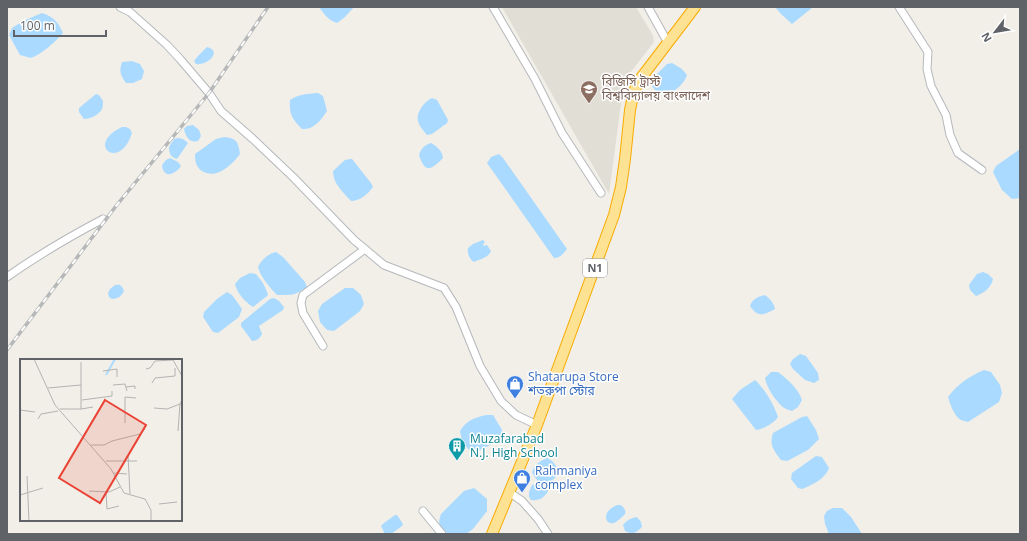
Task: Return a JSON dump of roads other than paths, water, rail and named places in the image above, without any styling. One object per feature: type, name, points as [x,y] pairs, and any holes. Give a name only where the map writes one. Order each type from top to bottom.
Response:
[{"type":"highway","name":"N1","points":[[492,534],[537,425],[614,215],[621,187],[630,110],[634,91],[641,78],[695,7]]},
{"type":"street","points":[[120,7],[130,12],[167,45],[209,93],[221,111],[293,177],[354,240],[384,265],[444,288],[456,307],[480,366],[501,401],[516,414],[537,425]]},
{"type":"street","points":[[493,7],[535,79],[562,133],[601,193]]},
{"type":"street","points":[[648,7],[668,43]]},
{"type":"street","points":[[899,7],[928,52],[927,69],[931,86],[946,115],[950,135],[958,153],[982,170]]},
{"type":"street","points":[[7,277],[63,240],[102,219]]},
{"type":"street","points":[[323,346],[303,313],[301,303],[303,295],[365,249]]},
{"type":"street","points":[[509,492],[522,501],[538,519],[548,534]]},
{"type":"street","points":[[423,512],[442,534]]},
{"type":"water","points":[[319,7],[354,7],[337,23],[329,18]]},
{"type":"water","points":[[775,7],[813,7],[792,24]]},
{"type":"water","points":[[42,13],[55,20],[63,33],[48,47],[35,56],[31,58],[20,55],[9,35],[12,28],[23,21]]},
{"type":"water","points":[[207,47],[212,49],[214,52],[212,58],[205,63],[196,64],[194,61]]},
{"type":"water","points":[[132,61],[140,64],[144,71],[142,79],[133,83],[126,83],[122,78],[120,70],[121,65],[122,62]]},
{"type":"water","points":[[672,63],[682,69],[687,75],[686,78],[677,89],[668,95],[660,93],[654,89],[651,84],[654,77],[667,64]]},
{"type":"water","points":[[318,93],[323,96],[327,111],[320,121],[314,126],[302,129],[292,116],[290,100],[300,95]]},
{"type":"water","points":[[96,94],[99,95],[103,101],[102,109],[94,116],[84,119],[79,112],[79,108]]},
{"type":"water","points":[[432,98],[437,100],[448,120],[447,123],[432,134],[427,135],[419,125],[418,114],[422,107]]},
{"type":"water","points":[[193,125],[199,130],[201,136],[198,141],[190,140],[184,129],[187,126]]},
{"type":"water","points":[[122,127],[130,129],[132,133],[127,145],[120,151],[114,153],[108,151],[105,147],[106,141],[111,134]]},
{"type":"water","points":[[224,137],[232,138],[236,141],[240,154],[233,163],[223,170],[213,174],[202,171],[196,164],[195,154],[216,139]]},
{"type":"water","points":[[174,139],[183,139],[188,143],[177,159],[169,152],[169,147]]},
{"type":"water","points":[[431,143],[439,149],[443,158],[429,168],[424,165],[419,155],[424,147]]},
{"type":"water","points":[[1020,149],[1020,198],[1012,199],[1002,190],[993,172],[996,166]]},
{"type":"water","points":[[499,154],[567,249],[560,256],[554,258],[487,163],[491,157]]},
{"type":"water","points":[[170,158],[178,162],[181,166],[176,172],[167,174],[162,165]]},
{"type":"water","points":[[352,159],[373,187],[364,197],[351,201],[337,184],[333,176],[333,171],[345,160]]},
{"type":"water","points":[[483,240],[485,242],[483,244],[484,246],[487,245],[491,251],[486,257],[474,262],[469,256],[468,248]]},
{"type":"water","points":[[276,252],[283,257],[305,282],[307,287],[293,294],[277,295],[263,278],[258,267],[266,257]]},
{"type":"water","points":[[983,272],[988,274],[993,279],[987,290],[976,296],[970,290],[969,285],[977,274]]},
{"type":"water","points":[[250,273],[256,274],[263,283],[268,294],[253,307],[242,297],[235,284],[240,278]]},
{"type":"water","points":[[115,285],[121,286],[124,291],[119,297],[112,299],[109,297],[108,293]]},
{"type":"water","points":[[345,288],[353,288],[361,295],[364,304],[360,311],[334,331],[327,330],[320,322],[318,311],[322,304]]},
{"type":"water","points":[[227,292],[232,295],[242,309],[239,317],[218,333],[213,332],[203,317],[204,312],[217,299]]},
{"type":"water","points":[[765,295],[772,301],[775,309],[768,313],[759,314],[750,306],[751,303],[758,297]]},
{"type":"water","points":[[274,298],[284,307],[283,310],[259,326],[262,334],[258,339],[252,341],[241,326],[241,323],[270,299]]},
{"type":"water","points":[[800,354],[806,356],[818,373],[819,380],[814,383],[805,380],[793,369],[790,364],[793,359]]},
{"type":"water","points":[[984,370],[991,372],[1000,385],[1002,393],[999,402],[968,422],[961,420],[954,413],[948,397],[964,381]]},
{"type":"water","points":[[771,372],[778,372],[792,384],[798,392],[802,400],[798,407],[792,411],[783,407],[770,391],[765,378]]},
{"type":"water","points":[[755,380],[769,397],[778,417],[768,425],[756,430],[732,399],[740,390]]},
{"type":"water","points":[[486,415],[493,415],[502,430],[500,437],[492,444],[478,451],[469,450],[462,441],[460,431],[465,424],[471,420]]},
{"type":"water","points":[[807,416],[816,430],[819,439],[808,450],[787,461],[781,460],[772,445],[773,433],[802,417]]},
{"type":"water","points":[[816,456],[822,457],[829,468],[827,472],[814,483],[802,489],[798,488],[791,479],[792,473]]},
{"type":"water","points":[[547,458],[556,466],[558,474],[549,483],[543,484],[538,481],[532,472],[538,463]]},
{"type":"water","points":[[542,484],[548,491],[545,496],[536,500],[531,500],[529,497],[529,492],[532,485]]},
{"type":"water","points":[[474,488],[487,499],[487,511],[473,529],[466,534],[448,534],[440,526],[439,521],[441,514],[464,491]]},
{"type":"water","points":[[617,505],[621,505],[623,507],[625,514],[614,523],[610,523],[606,519],[606,515],[610,509]]},
{"type":"water","points":[[833,508],[842,508],[851,517],[862,534],[829,534],[824,516],[827,511]]},
{"type":"water","points":[[397,515],[403,524],[402,526],[391,534],[385,534],[381,526]]},
{"type":"water","points":[[637,517],[641,522],[642,527],[634,533],[625,531],[623,525],[629,520]]},
{"type":"railway","points":[[7,350],[116,206],[209,93],[268,7]]},
{"type":"place","name":"বিজিসি ট্রাস্ট বিশ্ববিদ্যালয় বাংলাদেশ","points":[[589,104]]},
{"type":"place","name":"Shatarupa Store শতরুপা স্টোর","points":[[515,399]]},
{"type":"place","name":"Muzafarabad N.J. High School","points":[[457,461]]},
{"type":"place","name":"Rahmaniya complex","points":[[522,493]]}]
